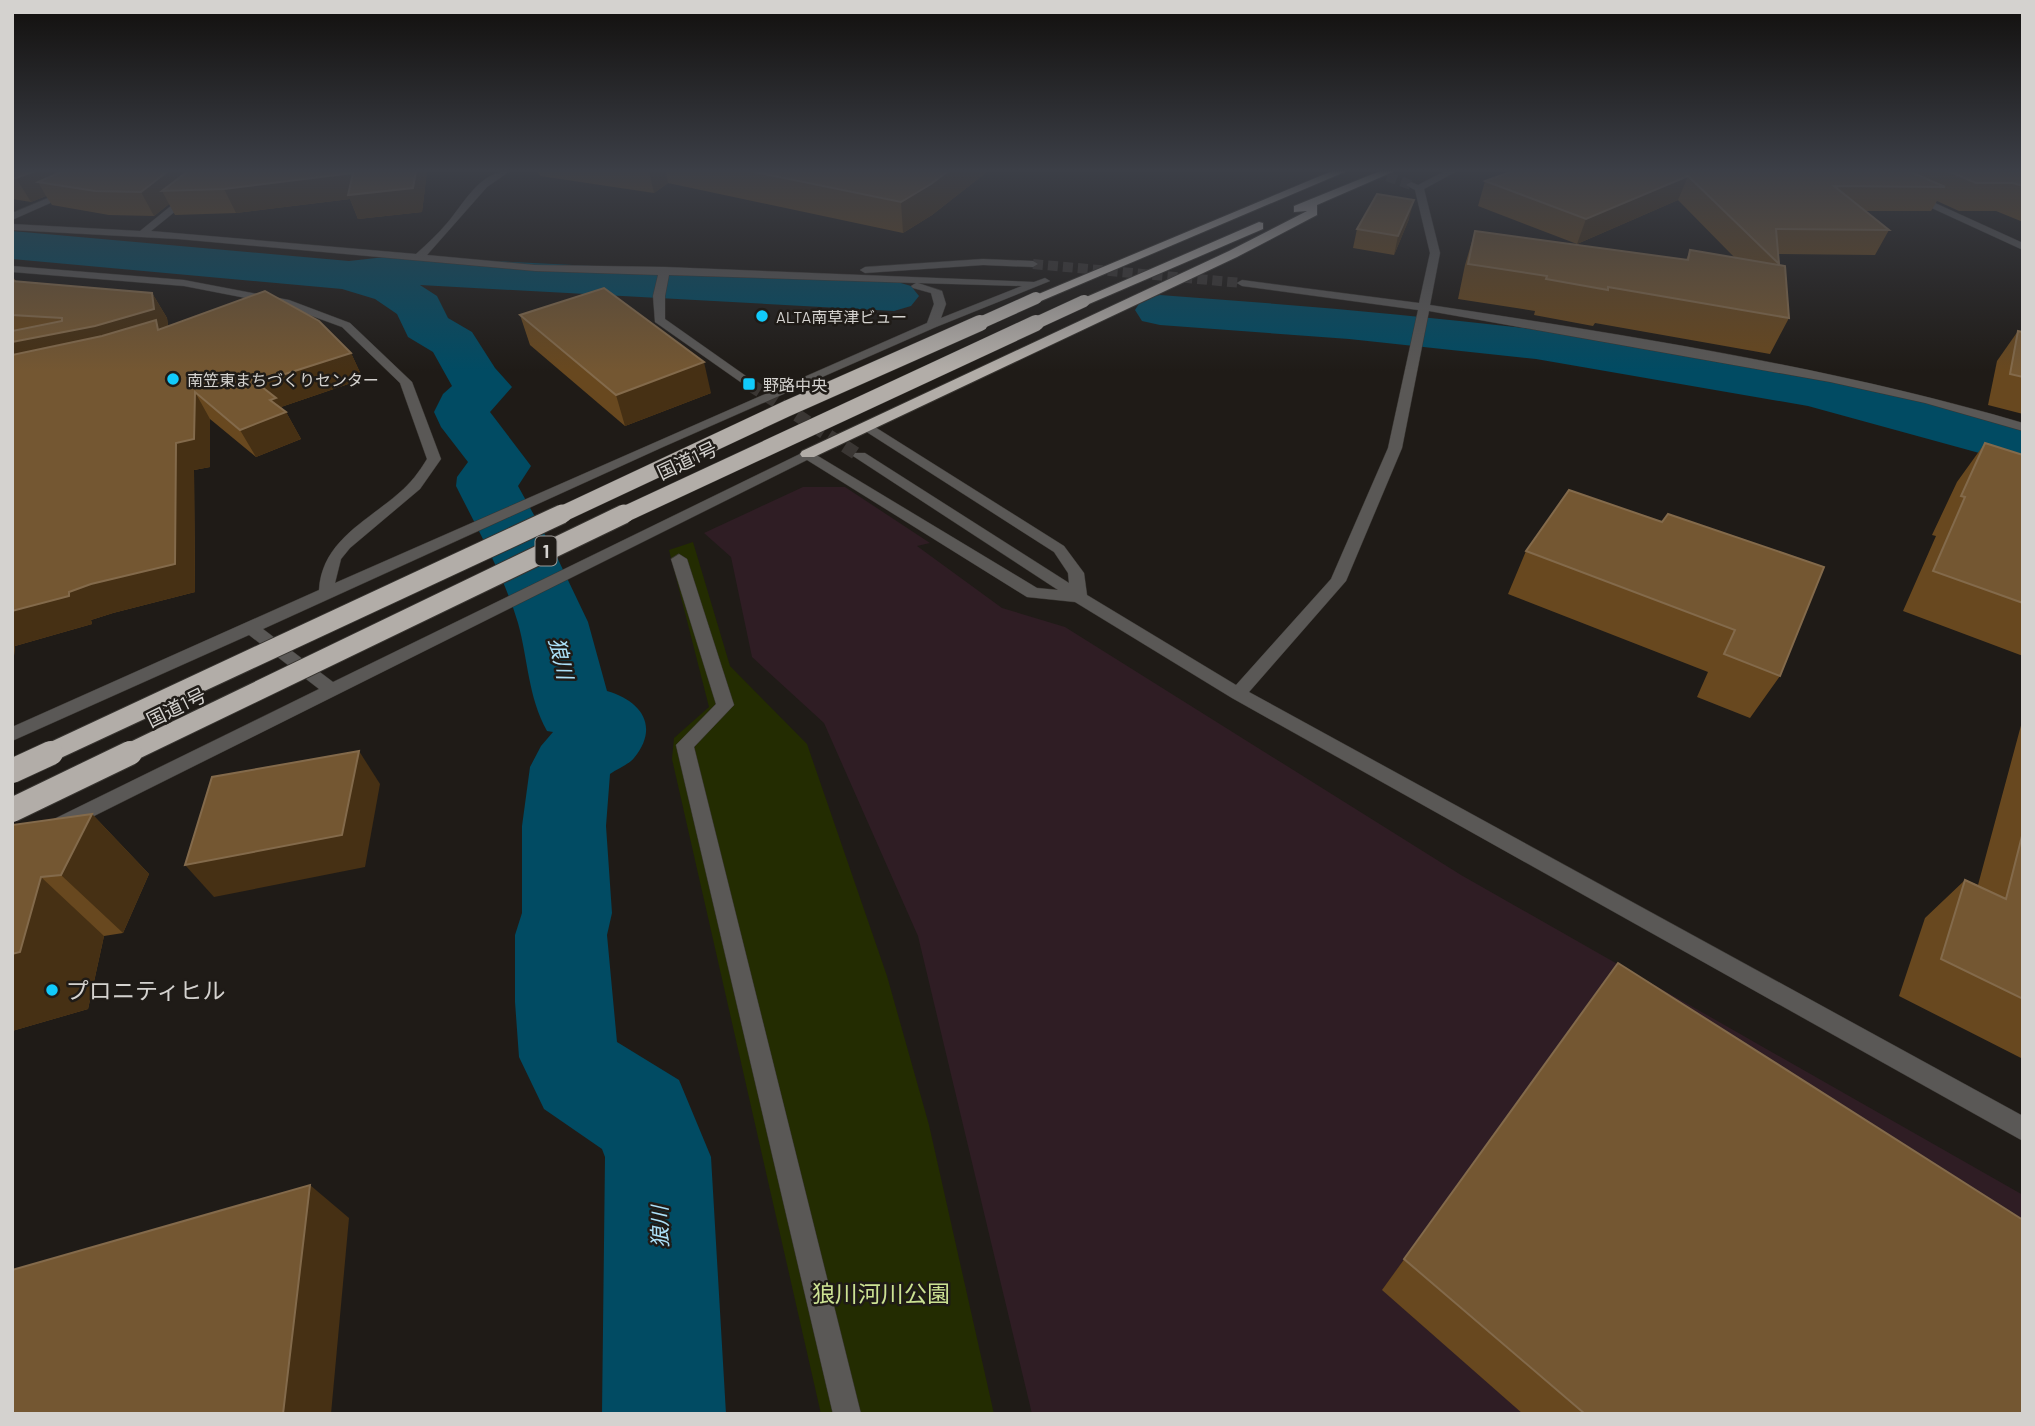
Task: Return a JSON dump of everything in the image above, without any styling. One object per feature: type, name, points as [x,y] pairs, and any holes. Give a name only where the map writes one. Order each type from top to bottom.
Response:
[{"type":"highway","points":[[1045,281],[1154,238]]},
{"type":"highway","name":"国道1号","points":[[12,771],[786,409],[1036,298],[1182,238]]},
{"type":"highway","name":"国道1号","points":[[12,810],[697,478],[1084,301],[1231,238]]},
{"type":"highway","points":[[808,454],[1264,238]]},
{"type":"street","points":[[185,238],[536,268],[665,270],[1012,284],[1045,281]]},
{"type":"street","points":[[420,257],[439,238]]},
{"type":"street","points":[[1238,694],[1338,581],[1395,449],[1435,253],[1430,238]]},
{"type":"street","points":[[2002,238],[2023,247]]},
{"type":"street","points":[[806,275],[920,265],[982,262],[1033,264]]},
{"type":"street","points":[[12,269],[184,282],[285,302],[346,325],[406,382],[434,459],[415,487],[343,545],[326,579],[327,592]]},
{"type":"street","points":[[665,270],[659,296],[659,320],[749,384]]},
{"type":"street","points":[[897,281],[936,291],[940,304],[932,325]]},
{"type":"street","points":[[12,735],[327,592],[932,325],[1045,281]]},
{"type":"street","points":[[1242,283],[1312,290],[1420,322],[1548,326],[1841,381],[2023,426]]},
{"type":"street","points":[[227,309],[247,294]]},
{"type":"street","points":[[867,426],[1059,550],[1076,573],[1079,597]]},
{"type":"street","points":[[49,830],[808,454],[1033,593],[1079,597]]},
{"type":"street","points":[[859,456],[1027,561],[1079,597],[1238,694],[2023,1129]]},
{"type":"street","points":[[679,559],[726,705],[685,745],[847,1414]]},
{"type":"street","points":[[250,628],[331,689]]},
{"type":"shaded area","points":[[803,487],[845,487],[930,543],[917,546],[1002,608],[1065,627],[1461,875],[2023,1195],[2023,1414],[1032,1414],[918,936],[824,723],[752,657],[731,557],[704,533]]},
{"type":"green space","name":"狼川河川公園","points":[[693,542],[730,666],[807,744],[887,976],[929,1125],[994,1414],[821,1414],[672,759],[674,738],[709,707],[669,550]]},
{"type":"building","points":[[1474,238],[1523,238],[1688,260],[1690,250],[1785,266],[1789,318],[1608,287],[1608,290],[1546,279],[1547,276],[1468,264]]},
{"type":"building","points":[[1752,238],[1777,238],[1779,264]]},
{"type":"building","points":[[12,281],[152,293],[154,309],[95,326],[12,342],[12,331],[62,321],[62,318],[12,315]]},
{"type":"building","points":[[604,288],[704,362],[616,395],[520,315]]},
{"type":"building","points":[[265,291],[319,321],[351,353],[257,383],[276,398],[270,400],[286,412],[240,430],[195,392],[194,439],[176,443],[175,564],[91,584],[69,592],[69,596],[12,611],[12,355],[102,336],[156,320],[158,330]]},
{"type":"building","points":[[2018,331],[2023,332],[2023,377],[2010,374]]},
{"type":"building","points":[[1985,443],[2023,455],[2023,603],[1933,571],[1965,497],[1961,496]]},
{"type":"building","points":[[1569,490],[1662,522],[1668,514],[1824,567],[1780,676],[1724,654],[1735,630],[1526,551]]},
{"type":"building","points":[[359,751],[342,835],[185,865],[212,777]]},
{"type":"building","points":[[92,814],[61,875],[41,877],[20,952],[12,954],[12,825]]},
{"type":"building","points":[[2023,832],[2023,999],[1941,959],[1965,880],[2006,899]]},
{"type":"building","points":[[1618,963],[2023,1220],[2023,1414],[1585,1414],[1404,1259]]},
{"type":"building","points":[[310,1185],[283,1414],[12,1414],[12,1270]]},
{"type":"waterway","name":"狼川","points":[[12,245],[347,275],[392,289],[419,307],[426,326],[454,343],[473,377],[484,387],[465,403],[462,412],[470,427],[501,466],[488,477],[487,486],[522,553],[553,622],[574,711],[597,716],[608,724],[605,739],[580,754],[570,767],[564,826],[567,913],[561,935],[563,1002],[569,1057],[580,1075],[642,1116],[658,1157],[664,1414]]},
{"type":"waterway","points":[[355,274],[394,270],[894,296]]},
{"type":"waterway","points":[[1160,310],[1349,324],[1536,343],[1813,390],[2023,447]]},
{"type":"tunnel","points":[[1033,264],[1242,283]]},
{"type":"tunnel","points":[[749,384],[860,456]]},
{"type":"place","name":"ALTA南草津ビュー","points":[[762,316]]},
{"type":"place","name":"南笠東まちづくりセンター","points":[[173,379]]},
{"type":"place","name":"野路中央","points":[[749,384]]},
{"type":"place","name":"プロニティヒル","points":[[52,990]]}]
